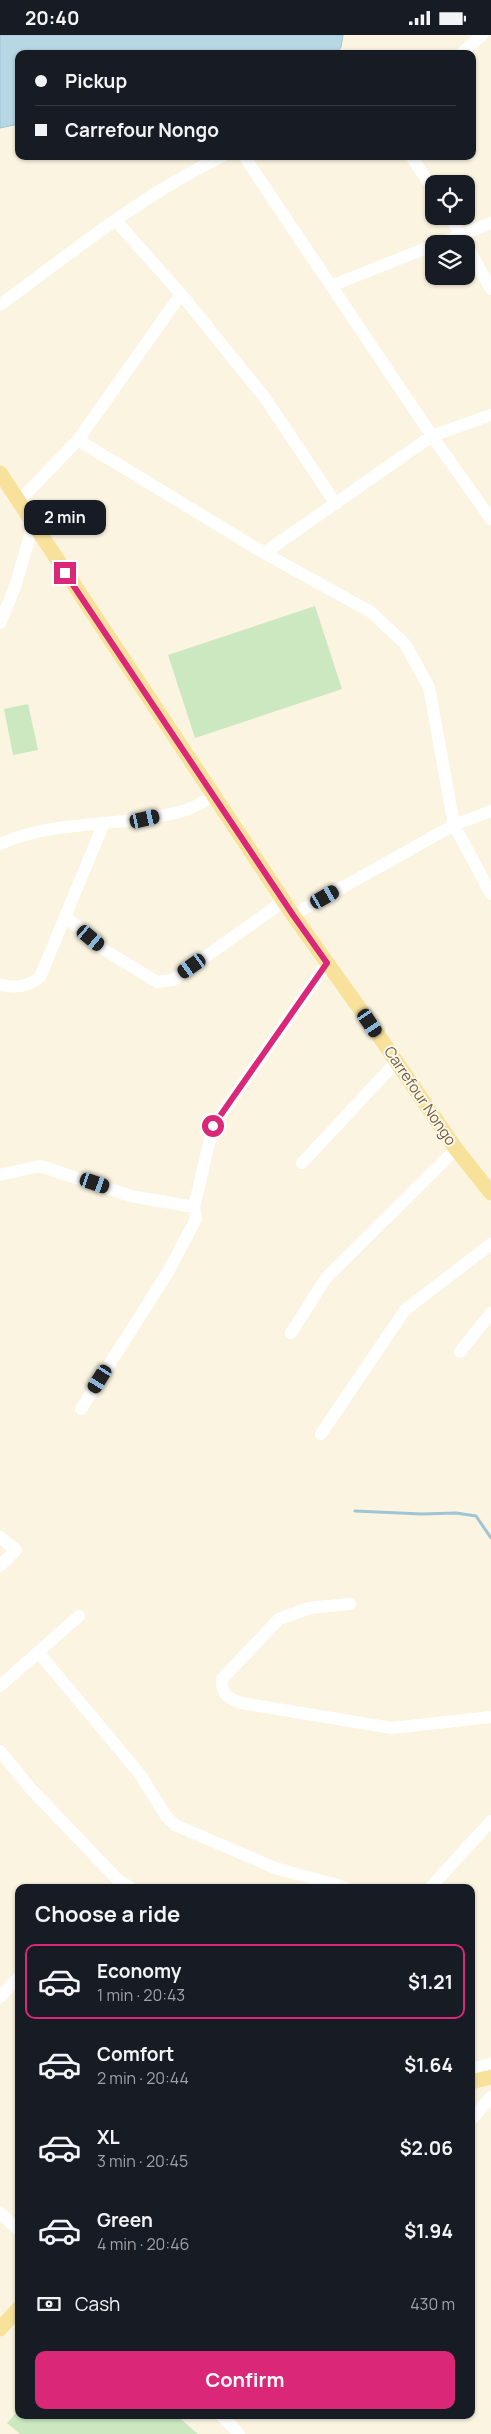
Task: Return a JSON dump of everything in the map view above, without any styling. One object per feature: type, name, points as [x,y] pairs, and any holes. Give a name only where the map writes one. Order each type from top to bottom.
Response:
[{"type":"main road","name":"Carrefour Nongo","points":[[0,473],[293,915],[456,1149],[491,1193]]},
{"type":"main road","points":[[475,2081],[491,2077]]},
{"type":"main road","points":[[0,2329],[15,2312]]},
{"type":"street","points":[[465,50],[482,35]]},
{"type":"street","points":[[0,305],[116,221],[197,169],[215,160]]},
{"type":"street","points":[[247,160],[432,435],[491,519]]},
{"type":"street","points":[[414,160],[425,177]]},
{"type":"street","points":[[116,221],[181,294],[264,398],[336,504]]},
{"type":"street","points":[[461,234],[491,223]]},
{"type":"street","points":[[456,225],[491,289]]},
{"type":"street","points":[[331,286],[425,249]]},
{"type":"street","points":[[19,501],[78,440],[181,294]]},
{"type":"street","points":[[264,553],[432,435],[491,415]]},
{"type":"street","points":[[78,440],[264,553],[372,612],[405,644],[429,687],[454,825],[491,894]]},
{"type":"street","points":[[1,617],[15,587],[33,525]]},
{"type":"street","points":[[0,844],[51,830],[145,819],[187,809],[214,796]]},
{"type":"street","points":[[293,915],[454,825],[491,811]]},
{"type":"street","points":[[0,985],[22,987],[40,977],[104,823]]},
{"type":"street","points":[[66,917],[103,949],[157,982],[162,983],[173,980],[284,901]]},
{"type":"street","points":[[81,1409],[168,1272],[196,1219],[194,1207],[213,1126],[327,963]]},
{"type":"street","points":[[302,1163],[396,1062]]},
{"type":"street","points":[[290,1333],[326,1278],[456,1149]]},
{"type":"street","points":[[0,1175],[40,1166],[131,1196],[194,1207]]},
{"type":"street","points":[[321,1434],[405,1310],[491,1244]]},
{"type":"street","points":[[460,1353],[491,1313]]},
{"type":"street","points":[[0,1537],[16,1550],[0,1566]]},
{"type":"street","points":[[350,1604],[309,1608],[279,1619],[222,1679],[222,1689],[227,1697],[241,1703],[392,1728],[491,1717]]},
{"type":"street","points":[[0,1686],[79,1616]]},
{"type":"street","points":[[38,1652],[139,1773],[166,1816],[176,1825],[275,1868],[333,1884]]},
{"type":"street","points":[[0,1751],[30,1789],[115,1884]]},
{"type":"street","points":[[434,1884],[491,1821]]},
{"type":"street","points":[[0,1997],[15,1981]]},
{"type":"street","points":[[475,2068],[491,2064]]},
{"type":"street","points":[[475,2115],[491,2097]]},
{"type":"street","points":[[0,2213],[15,2226]]},
{"type":"street","points":[[230,2419],[239,2434]]},
{"type":"green space","points":[[315,606],[342,689],[195,738],[168,655]]},
{"type":"green space","points":[[28,704],[38,750],[13,755],[4,709]]},
{"type":"green space","points":[[15,2414],[15,2419],[181,2419],[198,2434],[20,2434],[7,2423]]},
{"type":"water","points":[[0,35],[343,35],[339,50],[15,50],[15,125],[0,128]]},
{"type":"waterway","points":[[355,1511],[422,1514],[456,1513],[476,1516],[491,1538]]},
{"type":"route","points":[[65,573],[327,963],[213,1126]]}]
